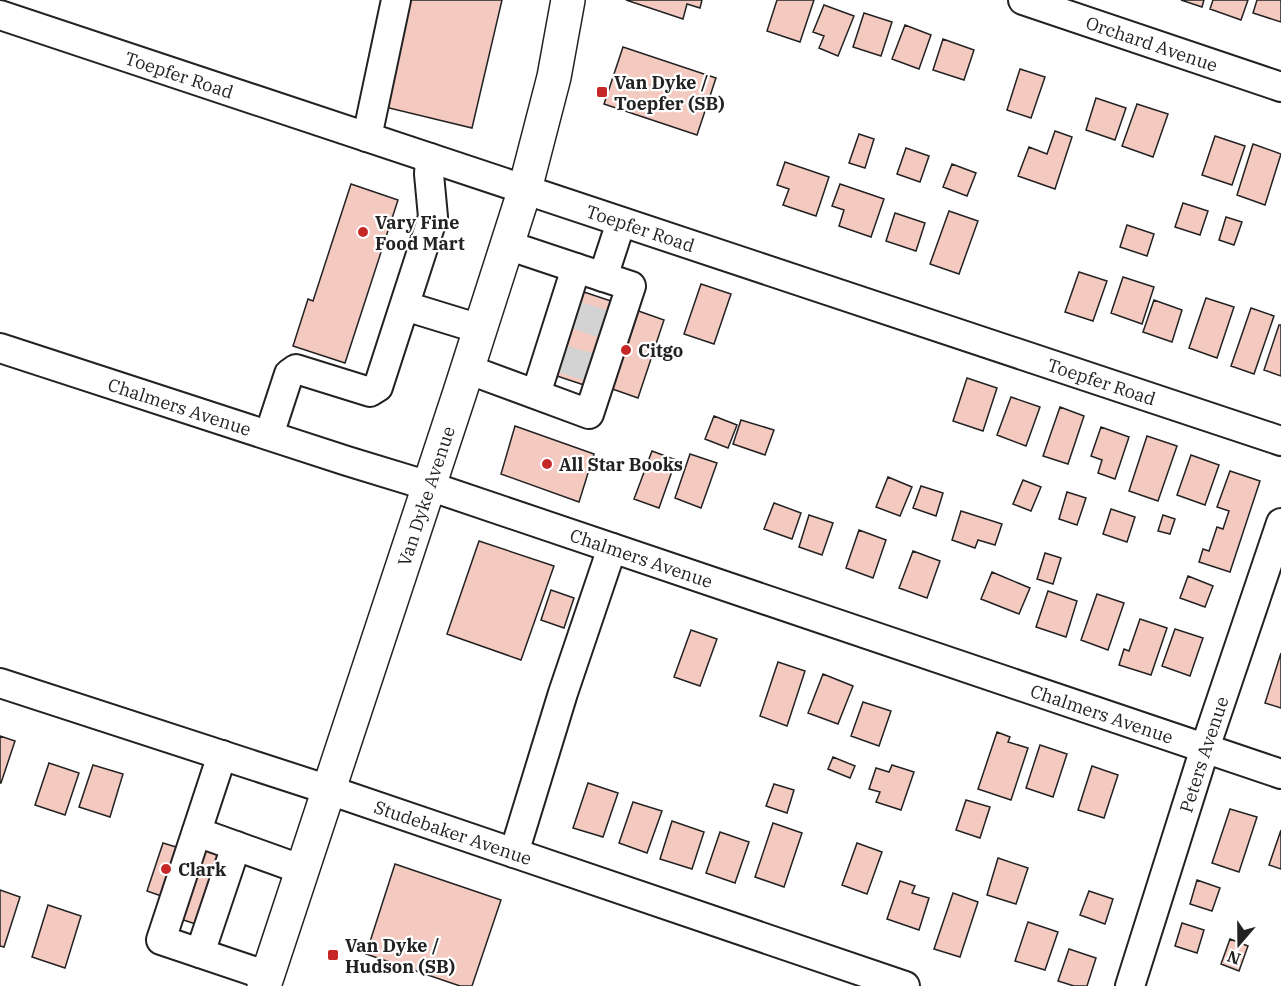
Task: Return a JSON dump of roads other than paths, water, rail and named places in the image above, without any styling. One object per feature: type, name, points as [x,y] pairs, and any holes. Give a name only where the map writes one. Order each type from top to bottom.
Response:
[{"type":"main road","name":"Van Dyke Avenue","points":[[266,981],[525,189],[554,77],[568,0]]},
{"type":"street","points":[[367,137],[396,0]]},
{"type":"street","name":"Orchard Avenue","points":[[1023,0],[1281,87]]},
{"type":"street","name":"Toepfer Road","points":[[0,15],[1281,441]]},
{"type":"street","points":[[269,435],[289,374],[296,369],[370,392],[378,387],[433,217],[429,174],[430,158]]},
{"type":"street","points":[[603,277],[621,222]]},
{"type":"street","points":[[467,369],[589,414],[598,369],[612,327],[631,286],[507,245]]},
{"type":"street","points":[[536,394],[555,357],[570,313],[576,268]]},
{"type":"street","points":[[405,306],[480,329]]},
{"type":"street","name":"Chalmers Avenue","points":[[0,348],[429,486],[1281,774]]},
{"type":"street","name":"Peters Avenue","points":[[1130,986],[1205,748],[1281,522]]},
{"type":"street","points":[[514,853],[563,693],[612,548]]},
{"type":"street","name":"Studebaker Avenue","points":[[0,683],[329,790],[905,986]]},
{"type":"street","points":[[222,755],[161,940],[200,953],[266,981]]},
{"type":"street","points":[[197,832],[303,870]]},
{"type":"street","points":[[200,953],[236,846]]},
{"type":"tunnel","points":[[576,315],[607,325]]},
{"type":"tunnel","points":[[562,359],[593,368]]},
{"type":"place","name":"Van Dyke / Toepfer (SB)","points":[[602,92]]},
{"type":"place","name":"Vary Fine Food Mart","points":[[363,232]]},
{"type":"place","name":"Citgo","points":[[626,350]]},
{"type":"place","name":"All Star Books","points":[[547,464]]},
{"type":"place","name":"Clark","points":[[166,869]]},
{"type":"place","name":"Van Dyke / Hudson (SB)","points":[[333,955]]}]
